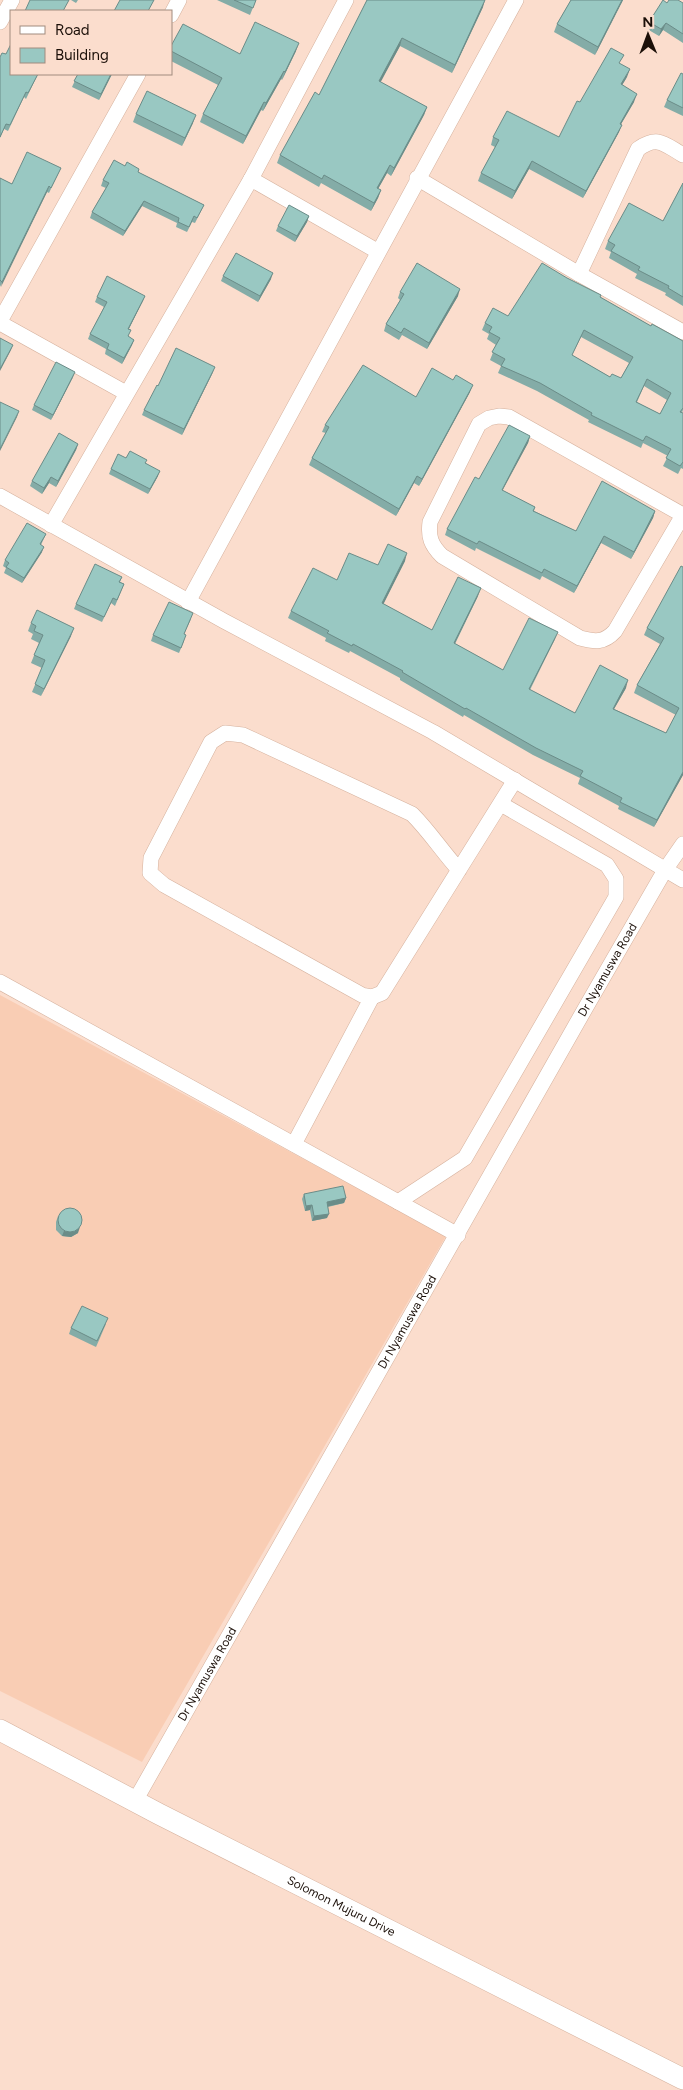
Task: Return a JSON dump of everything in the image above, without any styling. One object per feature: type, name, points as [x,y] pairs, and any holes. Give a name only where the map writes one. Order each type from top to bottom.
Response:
[{"type":"street","points":[[0,22],[12,0]]},
{"type":"street","points":[[172,13],[179,0]]},
{"type":"street","points":[[51,525],[126,392],[251,179],[346,0]]},
{"type":"street","points":[[188,602],[377,251],[516,0]]},
{"type":"street","points":[[126,392],[0,322],[137,75]]},
{"type":"street","points":[[579,274],[638,149],[648,142],[657,141],[683,155]]},
{"type":"street","points":[[418,178],[579,274],[683,332]]},
{"type":"street","points":[[251,179],[377,251]]},
{"type":"street","points":[[499,416],[509,417],[683,515],[616,631],[608,639],[598,642],[580,638],[442,556],[430,542],[428,533],[430,522],[478,424],[489,418],[499,416]]},
{"type":"street","points":[[0,496],[188,602],[433,732],[683,880]]},
{"type":"street","points":[[459,870],[441,850],[427,828],[412,814],[243,734],[225,733],[211,742],[151,858],[150,873],[164,885],[181,895],[362,995],[372,996],[382,992],[501,804],[515,780]]},
{"type":"street","points":[[398,1202],[465,1158],[616,897],[616,879],[607,865],[501,804]]},
{"type":"street","name":"Dr Nyamuswa Road","points":[[135,1801],[665,870],[683,844]]},
{"type":"street","points":[[0,982],[458,1235]]},
{"type":"street","points":[[294,1144],[372,996]]},
{"type":"street","name":"Solomon Mujuru Drive","points":[[0,1730],[135,1801],[683,2079]]},
{"type":"shaded area","points":[[0,995],[446,1236],[142,1762],[0,1691]]},
{"type":"building","points":[[30,0],[69,0],[64,10],[25,10]]},
{"type":"building","points":[[120,0],[154,0],[149,10],[115,10]]},
{"type":"building","points":[[234,0],[256,0],[253,8]]},
{"type":"building","points":[[367,0],[485,0],[455,65],[402,38],[379,81],[427,107],[394,168],[390,165],[377,188],[381,190],[374,203],[324,175],[322,179],[280,155],[315,92],[319,95]]},
{"type":"building","points":[[571,0],[622,0],[598,47],[557,24]]},
{"type":"building","points":[[663,0],[667,3],[669,0],[678,0],[683,3],[683,34],[666,23],[661,29],[649,22]]},
{"type":"building","points":[[255,22],[299,43],[285,72],[266,103],[264,102],[246,136],[203,114],[222,78],[172,52],[172,44],[183,24],[240,54]]},
{"type":"building","points":[[10,46],[10,75],[37,75],[28,93],[26,92],[10,125],[6,124],[0,137],[0,57],[2,53],[6,54]]},
{"type":"building","points":[[611,48],[624,55],[619,63],[630,69],[621,84],[637,94],[586,191],[532,161],[515,191],[481,173],[499,140],[493,137],[507,111],[559,137],[577,101],[580,102]]},
{"type":"building","points":[[681,73],[683,74],[683,108],[667,100]]},
{"type":"building","points":[[77,75],[110,75],[101,94],[74,81]]},
{"type":"building","points":[[147,91],[196,115],[185,138],[136,114]]},
{"type":"building","points":[[27,152],[61,168],[51,188],[49,186],[2,282],[0,280],[0,178],[12,184]]},
{"type":"building","points":[[114,160],[125,166],[127,162],[139,169],[138,172],[204,205],[197,218],[194,216],[189,227],[178,222],[179,218],[144,201],[125,231],[92,212],[109,183],[103,180]]},
{"type":"building","points":[[683,183],[683,297],[668,288],[669,286],[638,270],[640,267],[611,251],[615,245],[608,241],[629,203],[663,221]]},
{"type":"building","points":[[289,205],[309,216],[297,236],[278,226]]},
{"type":"building","points":[[236,253],[273,273],[260,296],[223,276]]},
{"type":"building","points":[[417,263],[460,289],[429,343],[404,328],[401,333],[386,324],[404,294],[400,292]]},
{"type":"building","points":[[542,263],[601,295],[600,297],[651,326],[652,324],[683,341],[683,408],[680,412],[683,413],[683,462],[680,466],[666,458],[671,449],[646,436],[643,441],[591,415],[592,413],[540,383],[501,366],[505,359],[492,352],[500,338],[489,332],[492,327],[485,323],[493,308],[508,316]],"holes":[[[584,330],[633,357],[621,378],[612,374],[610,377],[572,355]],[[647,379],[671,393],[660,414],[636,402]]]},
{"type":"building","points":[[107,276],[145,296],[128,329],[131,330],[128,336],[134,340],[124,358],[107,349],[109,344],[90,334],[107,302],[97,297]]},
{"type":"building","points":[[0,338],[13,345],[0,369]]},
{"type":"building","points":[[176,348],[215,367],[184,429],[144,410]]},
{"type":"building","points":[[56,362],[75,372],[53,415],[34,405]]},
{"type":"building","points":[[363,365],[416,397],[432,368],[453,380],[456,375],[473,385],[422,479],[417,476],[399,509],[312,458],[329,427],[325,425]]},
{"type":"building","points":[[0,402],[19,411],[0,449]]},
{"type":"building","points":[[509,425],[530,436],[502,490],[535,507],[533,511],[576,531],[602,481],[655,511],[634,552],[604,536],[577,586],[544,569],[542,573],[479,541],[477,544],[447,529],[475,477],[479,479]]},
{"type":"building","points":[[59,433],[78,444],[58,481],[51,477],[44,488],[32,481]]},
{"type":"building","points":[[130,451],[147,460],[145,463],[160,471],[150,489],[111,469],[118,454],[126,458]]},
{"type":"building","points":[[27,523],[46,534],[40,544],[44,547],[24,578],[6,567],[9,563],[5,560]]},
{"type":"building","points":[[388,544],[407,553],[382,603],[432,630],[458,577],[481,588],[454,643],[503,670],[529,618],[558,632],[529,689],[575,713],[600,665],[628,680],[613,709],[666,733],[679,708],[637,685],[664,638],[647,628],[681,566],[683,567],[683,772],[657,820],[620,802],[622,798],[580,776],[583,771],[536,748],[465,709],[403,671],[353,644],[352,646],[327,633],[329,631],[291,611],[313,568],[337,580],[349,553],[378,565]]},
{"type":"building","points":[[95,564],[122,577],[119,582],[124,584],[117,600],[113,598],[104,617],[76,604]]},
{"type":"building","points":[[169,602],[193,613],[184,634],[186,635],[181,648],[153,635]]},
{"type":"building","points":[[37,610],[74,628],[44,689],[35,684],[45,660],[34,655],[43,635],[34,631],[36,626],[31,623]]},
{"type":"building","points":[[343,1186],[346,1198],[327,1202],[329,1214],[314,1216],[312,1205],[306,1206],[304,1194]]},
{"type":"building","points":[[70,1208],[75,1209],[81,1215],[81,1225],[75,1231],[70,1232],[65,1231],[59,1225],[58,1220],[59,1215],[65,1209]]},
{"type":"building","points":[[82,1306],[108,1318],[97,1341],[71,1328]]}]
